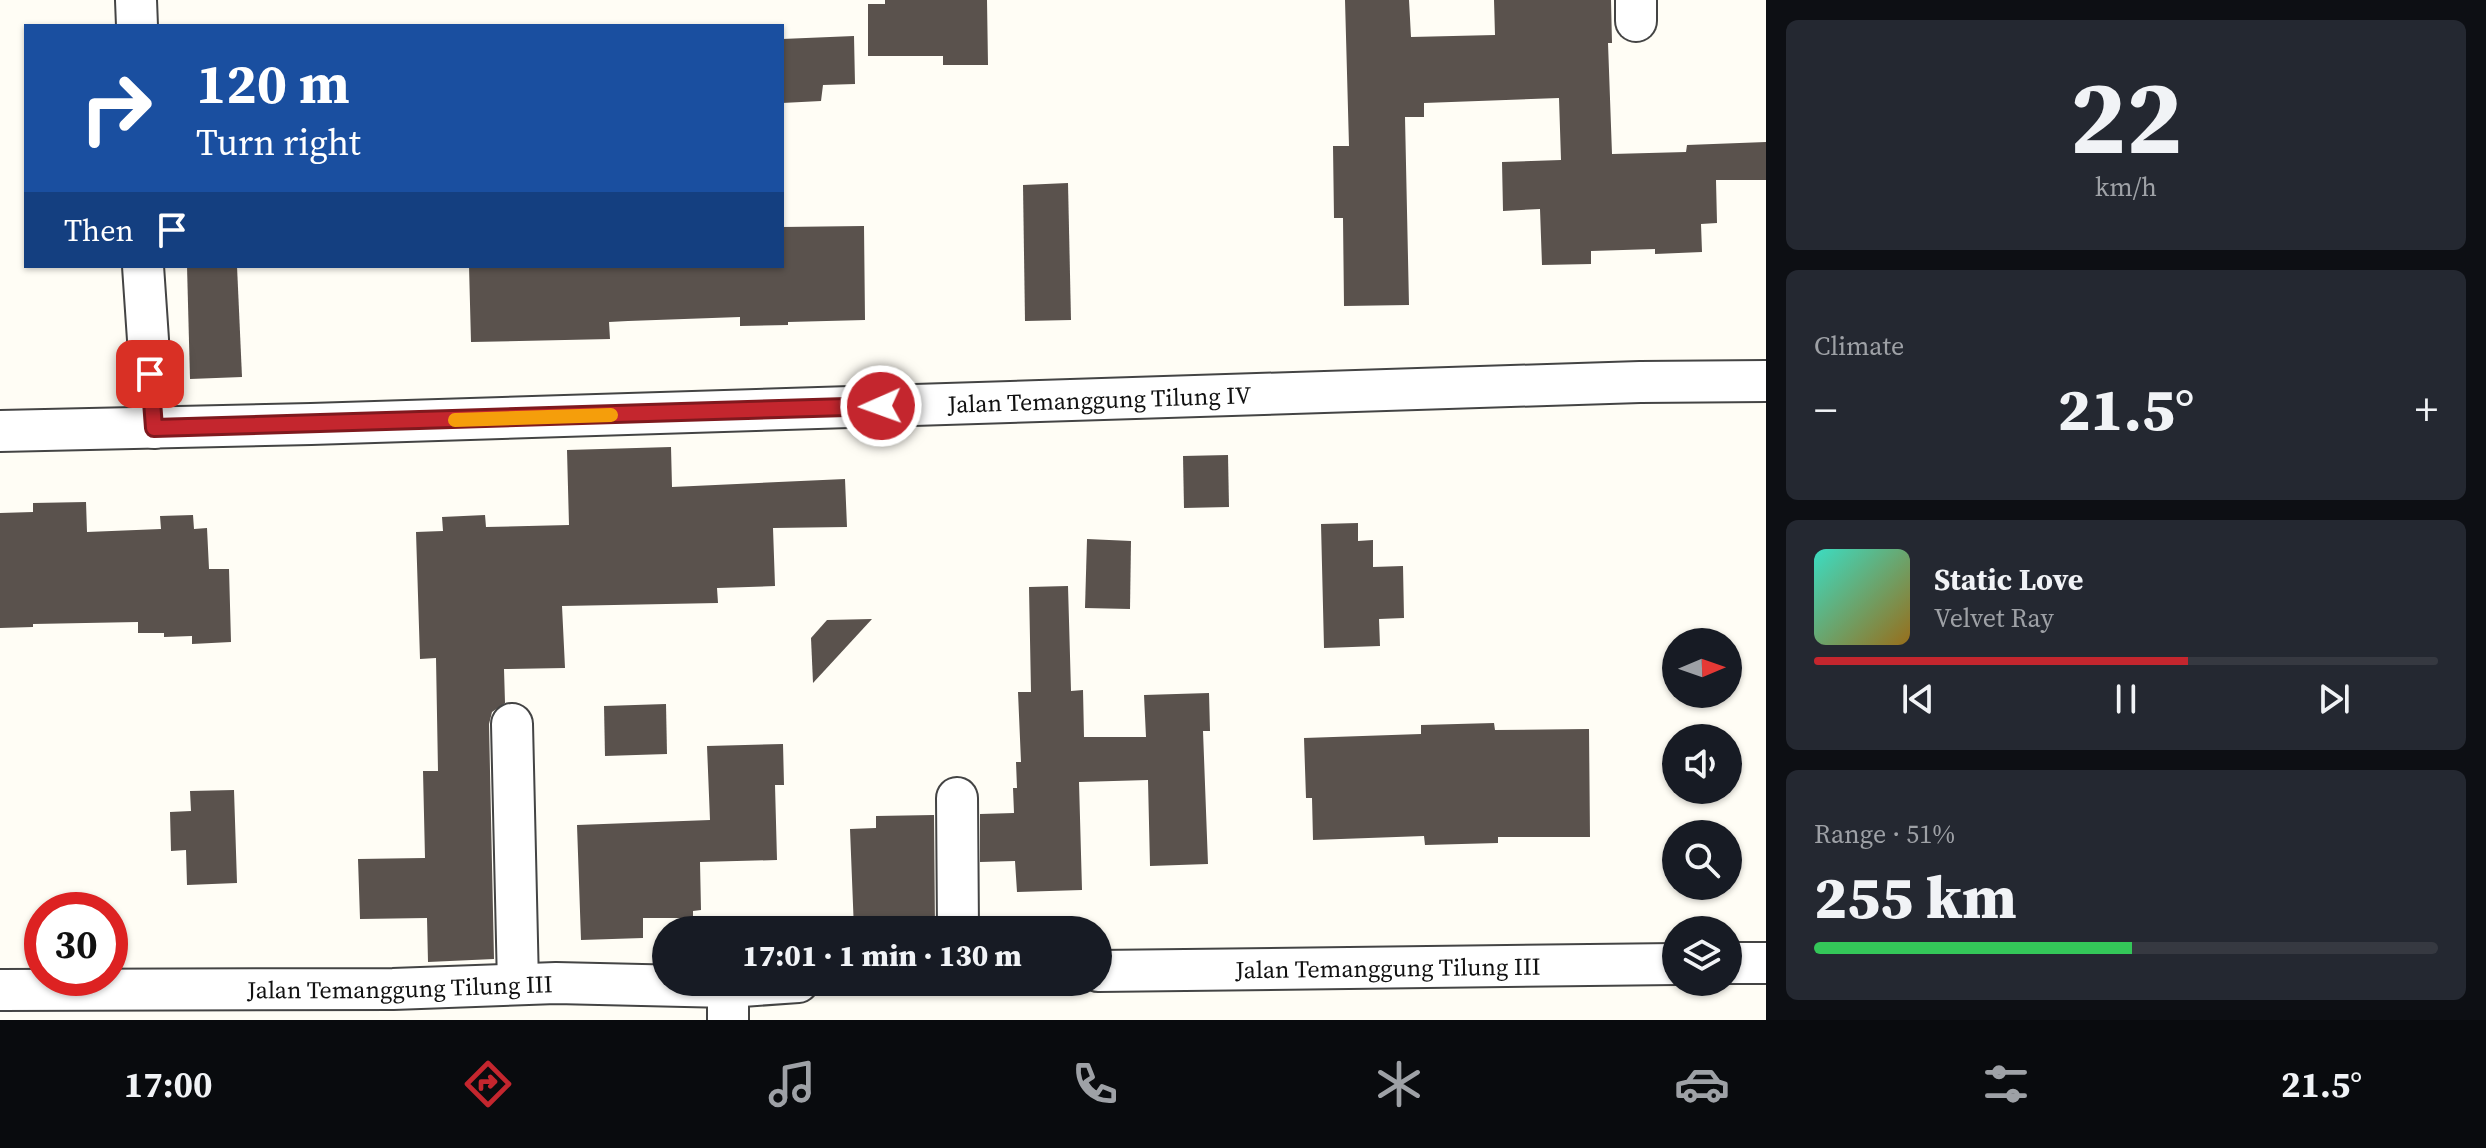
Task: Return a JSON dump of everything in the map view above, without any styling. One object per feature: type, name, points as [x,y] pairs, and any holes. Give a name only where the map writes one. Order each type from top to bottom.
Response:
[{"type":"street","points":[[136,0],[137,24]]},
{"type":"street","points":[[143,268],[154,428]]},
{"type":"street","name":"Jalan Temanggung Tilung IV","points":[[0,431],[1640,382],[1766,381]]},
{"type":"street","points":[[512,724],[518,984]]},
{"type":"street","points":[[957,798],[958,916]]},
{"type":"street","points":[[1742,963],[1766,963]]},
{"type":"street","name":"Jalan Temanggung Tilung III","points":[[1112,971],[1662,964]]},
{"type":"street","name":"Jalan Temanggung Tilung III","points":[[0,990],[393,989],[518,984],[728,1003],[751,996]]},
{"type":"building","points":[[885,0],[987,0],[988,65],[943,65],[943,56],[868,56],[868,4],[885,4]]},
{"type":"building","points":[[1345,0],[1409,0],[1411,37],[1495,35],[1494,0],[1611,0],[1612,43],[1608,43],[1612,154],[1686,152],[1687,145],[1766,142],[1766,180],[1716,180],[1717,223],[1701,224],[1702,252],[1655,254],[1655,249],[1591,251],[1591,264],[1542,265],[1540,209],[1503,211],[1502,162],[1561,160],[1559,98],[1424,103],[1424,117],[1405,117],[1409,305],[1344,306],[1343,218],[1334,218],[1333,146],[1349,146]]},
{"type":"building","points":[[854,36],[855,84],[823,85],[821,101],[784,103],[784,39]]},
{"type":"building","points":[[1068,183],[1071,320],[1025,321],[1023,185]]},
{"type":"building","points":[[864,226],[865,320],[740,326],[740,317],[609,322],[610,339],[471,342],[469,268],[784,268],[784,227]]},
{"type":"building","points":[[187,268],[237,268],[242,377],[190,379]]},
{"type":"building","points":[[671,447],[672,487],[845,479],[847,527],[773,528],[775,586],[717,588],[718,603],[562,606],[565,668],[504,669],[505,703],[492,712],[489,724],[494,959],[428,962],[427,918],[360,919],[358,859],[425,858],[423,771],[438,771],[436,658],[420,659],[416,532],[443,531],[442,517],[485,515],[486,527],[569,525],[567,450]]},
{"type":"building","points":[[1228,455],[1229,507],[1184,508],[1183,456]]},
{"type":"building","points":[[86,502],[87,532],[161,529],[160,516],[193,515],[194,529],[207,528],[209,569],[229,569],[231,642],[192,644],[192,636],[164,637],[164,633],[138,633],[138,622],[33,624],[33,627],[0,628],[0,513],[33,512],[33,503]]},
{"type":"building","points":[[1358,523],[1358,541],[1373,540],[1373,567],[1403,566],[1404,618],[1379,619],[1380,646],[1324,648],[1321,524]]},
{"type":"building","points":[[1087,539],[1131,541],[1130,609],[1085,608]]},
{"type":"building","points":[[1068,586],[1071,691],[1083,690],[1084,737],[1146,737],[1144,695],[1209,693],[1210,731],[1203,731],[1208,864],[1150,866],[1148,780],[1079,782],[1082,890],[1017,892],[1015,861],[980,862],[980,814],[1014,813],[1016,762],[1021,762],[1018,692],[1031,692],[1029,587]]},
{"type":"building","points":[[872,619],[813,683],[811,638],[827,620]]},
{"type":"building","points":[[666,704],[667,754],[605,756],[604,706]]},
{"type":"building","points":[[1494,723],[1495,730],[1589,729],[1590,837],[1498,837],[1498,843],[1425,845],[1424,836],[1313,840],[1312,798],[1306,798],[1304,738],[1421,734],[1421,725]]},
{"type":"building","points":[[783,744],[784,785],[775,785],[777,860],[700,862],[701,910],[693,911],[693,916],[643,918],[643,938],[581,940],[577,825],[710,820],[707,746]]},
{"type":"building","points":[[234,790],[237,883],[187,885],[186,850],[171,851],[170,812],[191,811],[190,791]]},
{"type":"building","points":[[934,815],[935,916],[853,916],[850,829],[876,828],[876,816]]},
{"type":"slow traffic","points":[[455,420],[611,415]]},
{"type":"route","points":[[150,374],[154,428],[881,406]]}]
